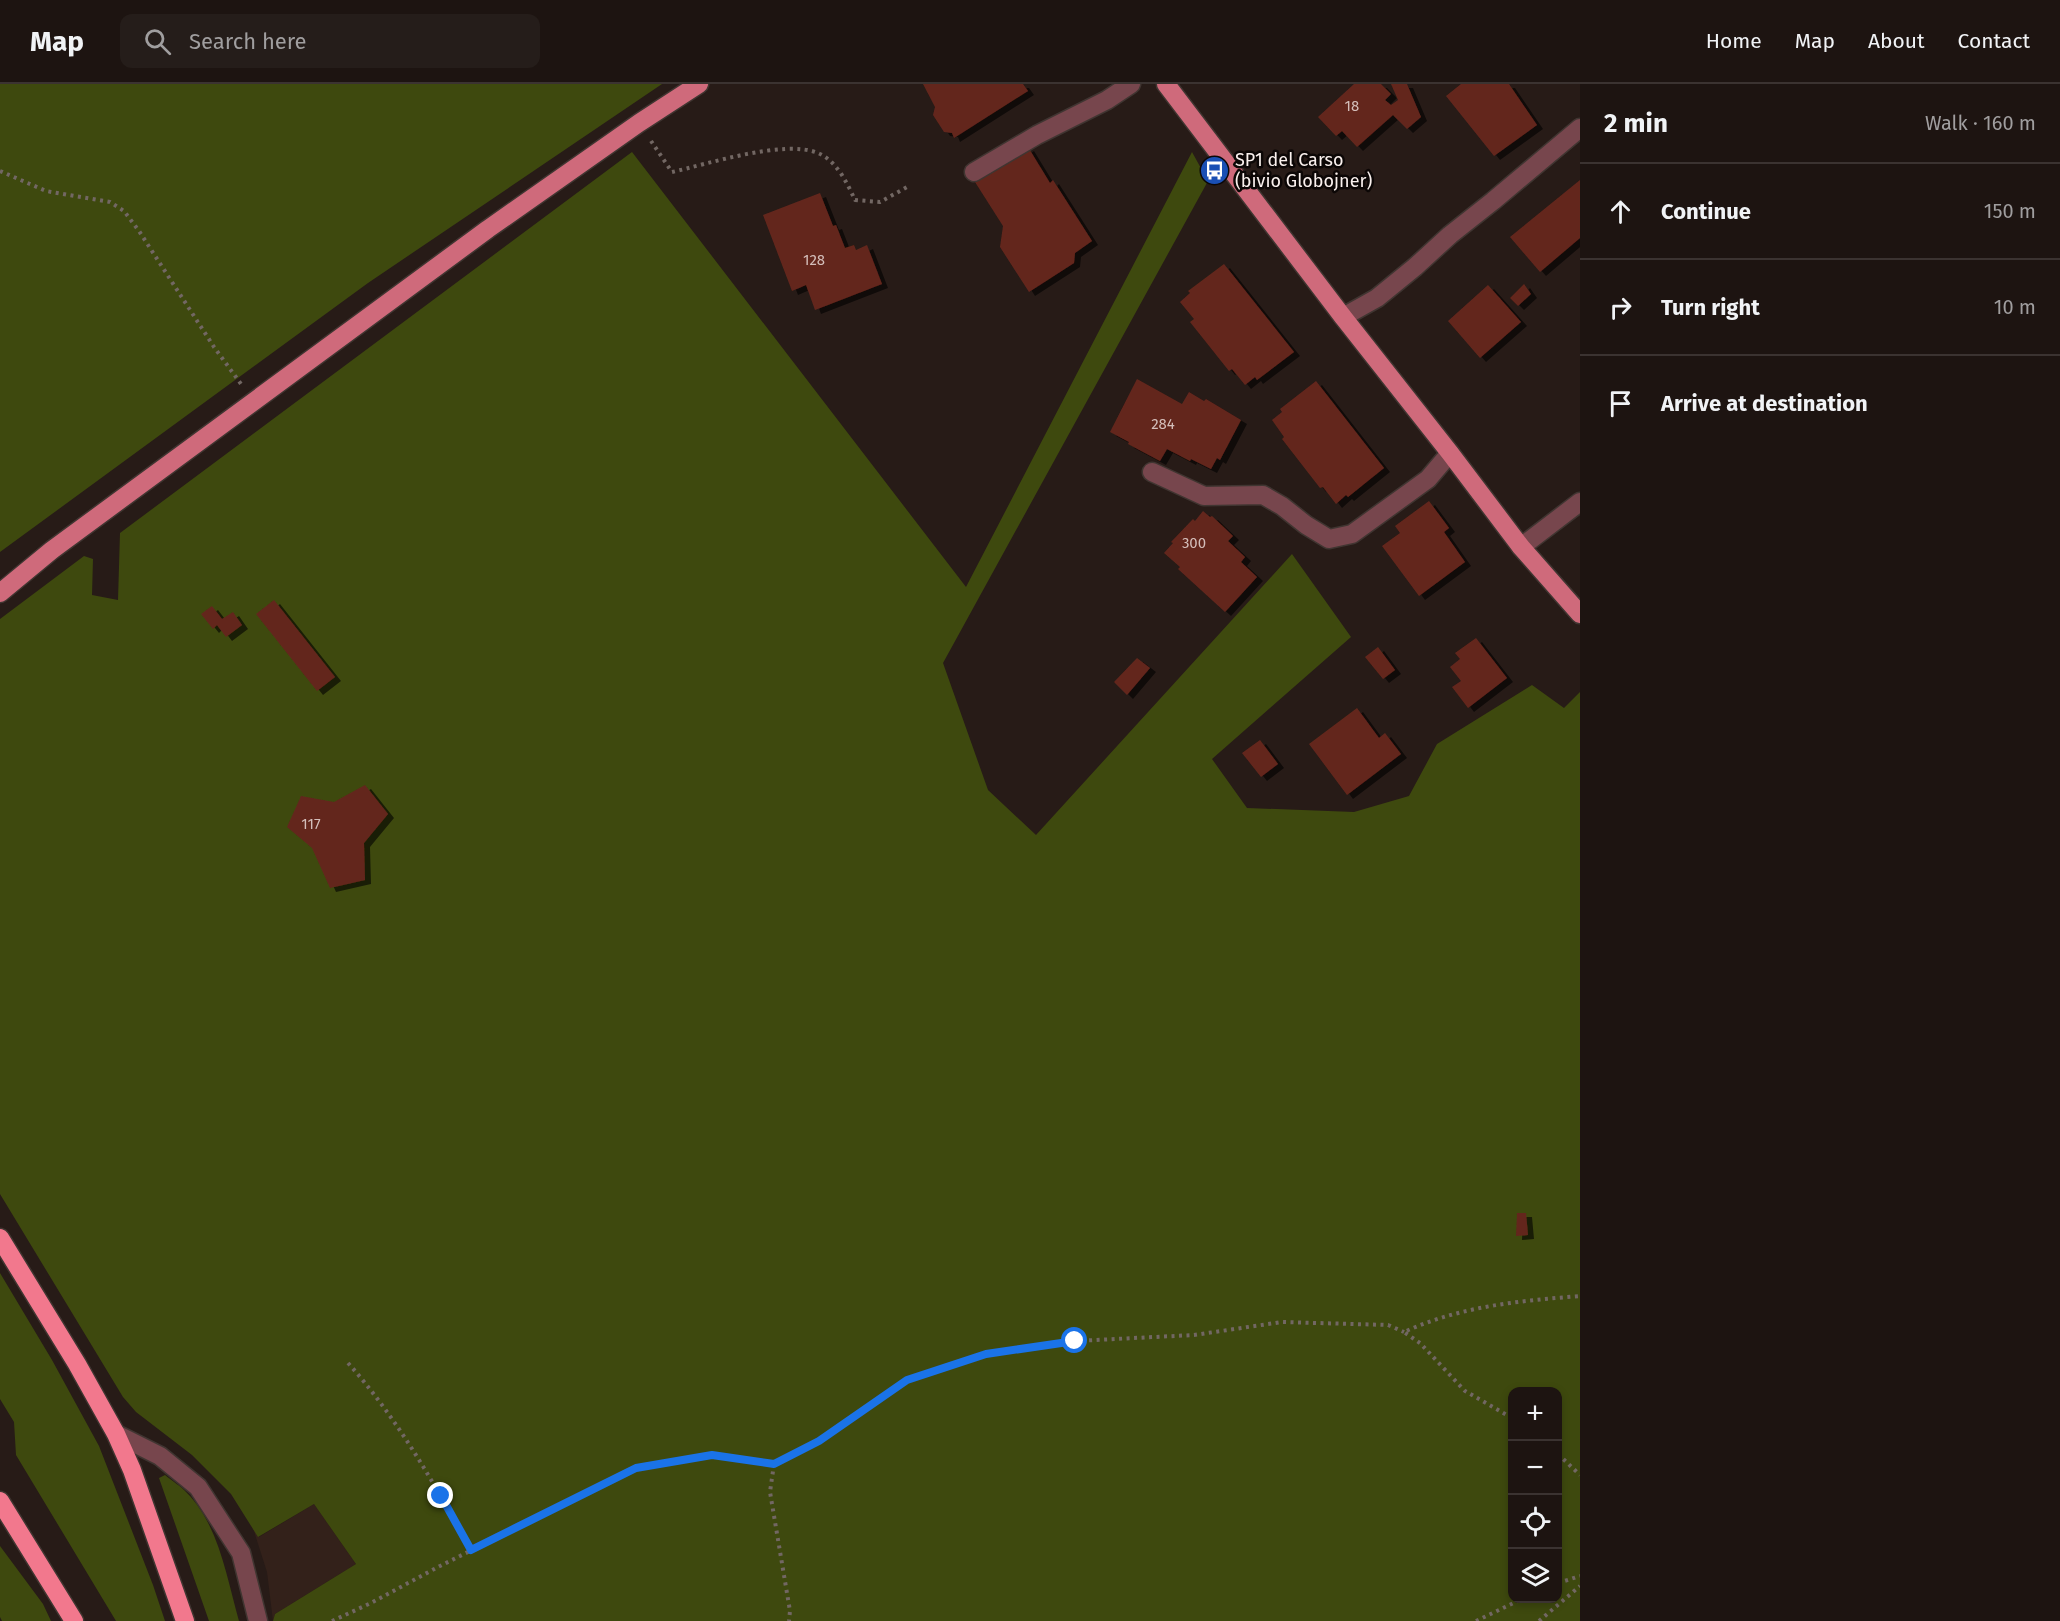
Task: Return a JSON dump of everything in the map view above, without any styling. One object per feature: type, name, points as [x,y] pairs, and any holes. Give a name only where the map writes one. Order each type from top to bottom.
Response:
[{"type":"highway","points":[[0,1238],[83,1374],[116,1434],[136,1481],[185,1621]]},
{"type":"highway","points":[[0,1501],[74,1621]]},
{"type":"main road","points":[[0,593],[52,550],[479,236],[639,123],[699,84]]},
{"type":"main road","points":[[1166,84],[1521,547],[1580,614]]},
{"type":"street","points":[[974,172],[1037,135],[1107,100],[1131,84]]},
{"type":"street","points":[[1343,317],[1377,298],[1580,128]]},
{"type":"street","points":[[1152,472],[1204,496],[1263,495],[1329,539],[1352,534],[1428,479],[1450,453]]},
{"type":"street","points":[[1521,547],[1580,502]]},
{"type":"street","points":[[116,1434],[160,1456],[198,1487],[241,1553],[258,1621]]},
{"type":"path","points":[[639,123],[672,172],[756,153],[792,148],[819,154],[842,173],[855,200],[880,202],[909,186]]},
{"type":"path","points":[[0,171],[46,191],[110,202],[124,211],[214,347],[254,401]]},
{"type":"path","points":[[1404,1332],[1468,1309],[1529,1300],[1580,1296]]},
{"type":"path","points":[[332,1621],[636,1468],[712,1455],[774,1464],[819,1441],[907,1380],[986,1354],[1075,1341],[1194,1335],[1282,1322],[1389,1325],[1420,1343],[1465,1391],[1508,1416]]},
{"type":"path","points":[[348,1363],[375,1393],[441,1496],[471,1550]]},
{"type":"path","points":[[1562,1459],[1580,1475]]},
{"type":"path","points":[[774,1464],[770,1492],[790,1611],[789,1621]]},
{"type":"path","points":[[1562,1581],[1580,1576]]},
{"type":"path","points":[[1539,1621],[1580,1586]]},
{"type":"path","points":[[1476,1621],[1515,1603]]},
{"type":"shaded area","points":[[314,1504],[356,1564],[275,1614],[273,1621],[267,1572],[253,1528],[259,1537]]},
{"type":"green space","points":[[0,84],[662,84],[368,283],[0,552]]},
{"type":"green space","points":[[632,152],[966,587],[1192,152],[1208,181],[943,663],[988,790],[1036,835],[1292,554],[1351,637],[1212,759],[1247,808],[1354,812],[1409,796],[1437,744],[1532,685],[1564,708],[1580,692],[1580,1621],[273,1621],[275,1614],[356,1564],[314,1504],[258,1537],[231,1494],[192,1455],[136,1412],[123,1397],[0,1194],[0,619],[84,556],[93,559],[92,595],[118,600],[120,533]]},
{"type":"green space","points":[[0,1273],[52,1360],[99,1446],[165,1621],[116,1621],[16,1455],[14,1422],[0,1399]]},
{"type":"green space","points":[[165,1475],[187,1493],[207,1521],[226,1570],[239,1621],[209,1621],[159,1478]]},
{"type":"green space","points":[[0,1546],[43,1604],[51,1621],[2,1621],[0,1617]]},
{"type":"building","points":[[923,84],[1023,84],[1028,91],[954,138],[952,133],[944,132],[933,115],[935,107]]},
{"type":"building","points":[[1354,84],[1381,84],[1391,94],[1385,100],[1391,105],[1398,100],[1391,84],[1407,84],[1421,117],[1407,129],[1393,115],[1357,147],[1342,131],[1336,136],[1318,117]]},
{"type":"building","points":[[1461,84],[1509,84],[1537,125],[1494,156],[1446,96]]},
{"type":"building","points":[[1028,147],[1050,183],[1053,180],[1092,241],[1075,253],[1074,263],[1029,292],[1000,247],[1003,226],[975,182]]},
{"type":"building","points":[[1580,180],[1580,238],[1540,272],[1510,237]]},
{"type":"building","points":[[820,193],[833,226],[836,225],[845,248],[854,245],[856,250],[867,245],[882,284],[815,310],[806,285],[792,291],[763,215]]},
{"type":"building","points":[[1224,264],[1294,352],[1257,380],[1255,377],[1245,385],[1232,369],[1229,371],[1190,322],[1194,319],[1180,302],[1190,293],[1188,291]]},
{"type":"building","points":[[1524,284],[1531,294],[1518,306],[1510,298]]},
{"type":"building","points":[[1488,285],[1521,322],[1480,358],[1448,321]]},
{"type":"building","points":[[1137,379],[1182,404],[1189,392],[1204,401],[1206,399],[1241,420],[1220,460],[1217,458],[1211,469],[1167,449],[1160,461],[1110,432]]},
{"type":"building","points":[[1316,381],[1384,468],[1336,504],[1323,487],[1320,488],[1282,439],[1284,437],[1272,420],[1282,412],[1280,409]]},
{"type":"building","points":[[1429,501],[1449,528],[1444,532],[1465,562],[1419,596],[1382,546],[1400,533],[1395,526]]},
{"type":"building","points":[[1203,511],[1210,517],[1212,516],[1233,536],[1228,541],[1245,557],[1241,562],[1257,577],[1225,612],[1164,553],[1173,543],[1171,542]]},
{"type":"building","points":[[274,600],[335,677],[317,691],[256,614]]},
{"type":"building","points":[[212,606],[222,619],[233,612],[242,625],[226,637],[217,625],[213,629],[201,614]]},
{"type":"building","points":[[1476,638],[1507,678],[1468,708],[1452,687],[1461,681],[1450,667],[1460,659],[1455,653]]},
{"type":"building","points":[[1378,647],[1395,670],[1383,679],[1365,657]]},
{"type":"building","points":[[1137,658],[1150,668],[1127,695],[1114,682]]},
{"type":"building","points":[[1357,708],[1379,738],[1385,733],[1401,754],[1347,795],[1309,744]]},
{"type":"building","points":[[1260,740],[1278,764],[1261,777],[1242,753]]},
{"type":"building","points":[[365,785],[388,814],[364,843],[365,880],[330,888],[312,848],[287,827],[301,796],[334,802]]},
{"type":"building","points":[[1517,1213],[1526,1213],[1528,1235],[1516,1236]]},
{"type":"place","name":"SP1 del Carso (bivio Globojner)","points":[[1214,170]]},
{"type":"route","points":[[441,1496],[471,1550],[636,1468],[712,1455],[774,1464],[819,1441],[907,1380],[986,1354],[1075,1341]]}]
